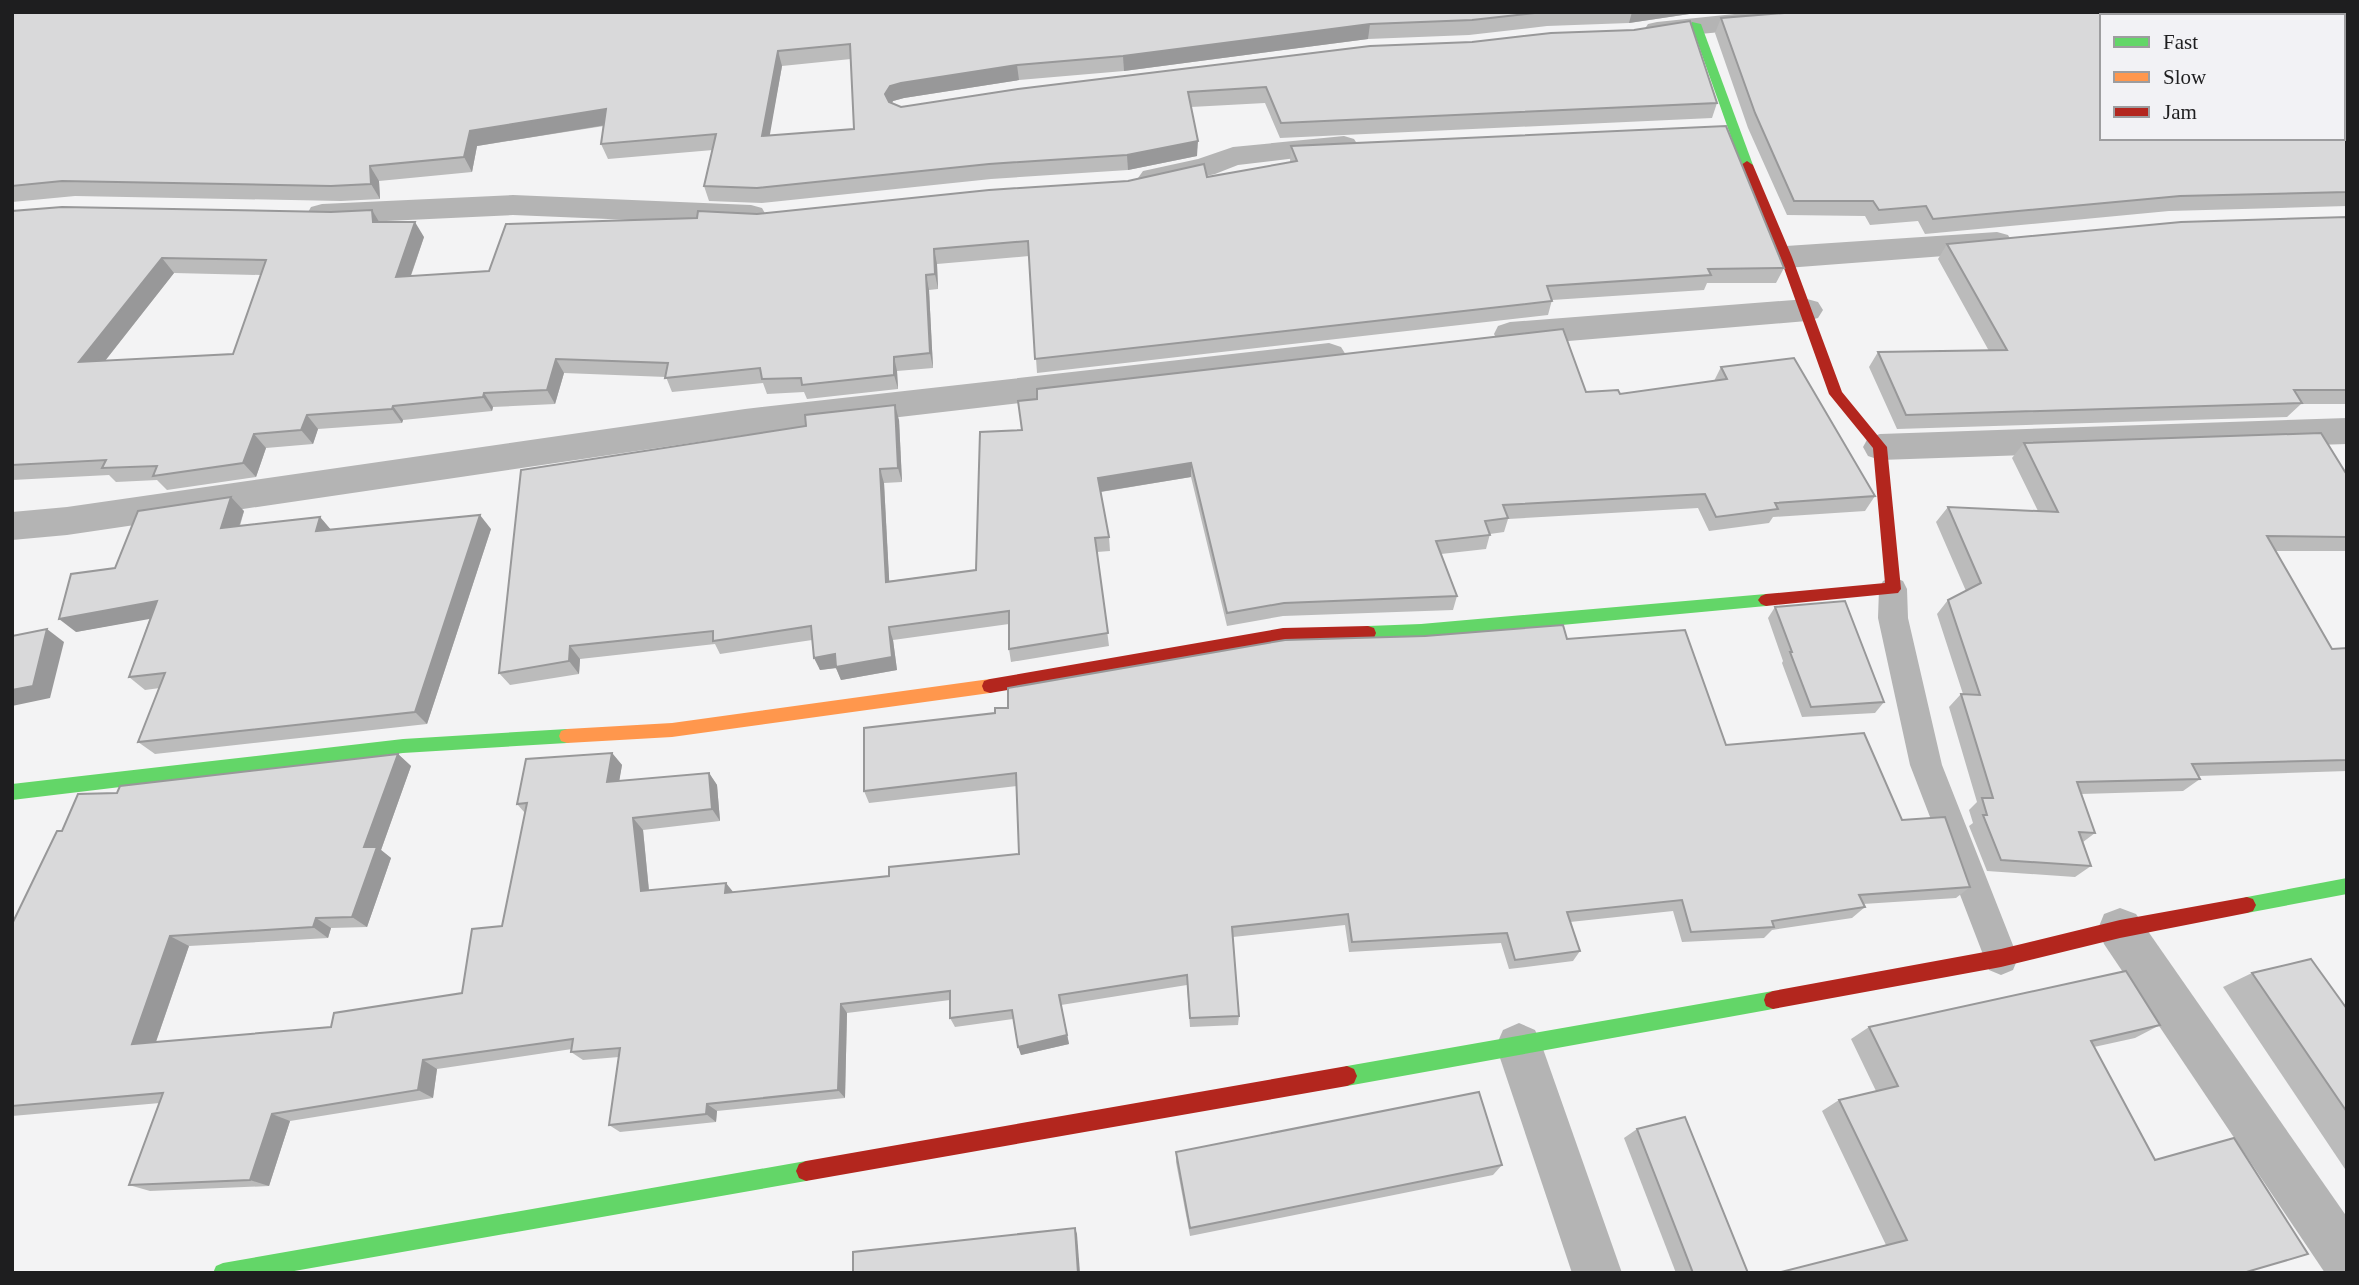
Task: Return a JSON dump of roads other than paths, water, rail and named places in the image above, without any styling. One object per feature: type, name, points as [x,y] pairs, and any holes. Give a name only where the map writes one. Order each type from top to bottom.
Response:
[{"type":"street","points":[[1629,34],[1696,24],[1797,19],[1851,12]]},
{"type":"street","points":[[12,792],[403,746],[672,730],[953,692],[1283,635],[1421,631],[1893,589],[1880,447],[1836,394],[1786,257],[1718,130],[1696,24]]},
{"type":"street","points":[[1128,183],[1205,167],[1233,156],[1271,150],[1376,144]]},
{"type":"street","points":[[291,214],[513,205],[775,214]]},
{"type":"street","points":[[1786,257],[2027,239]]},
{"type":"street","points":[[1479,338],[1807,310]]},
{"type":"street","points":[[12,526],[67,521],[745,422],[1354,352]]},
{"type":"street","points":[[1880,447],[2347,431]]},
{"type":"street","points":[[223,1273],[1519,1046],[2001,958],[2120,929],[2347,886]]},
{"type":"street","points":[[2120,929],[2347,1261]]},
{"type":"street","points":[[1519,1046],[1597,1273]]},
{"type":"lane","points":[[1893,589],[1893,618],[1926,765],[2001,958]]}]
